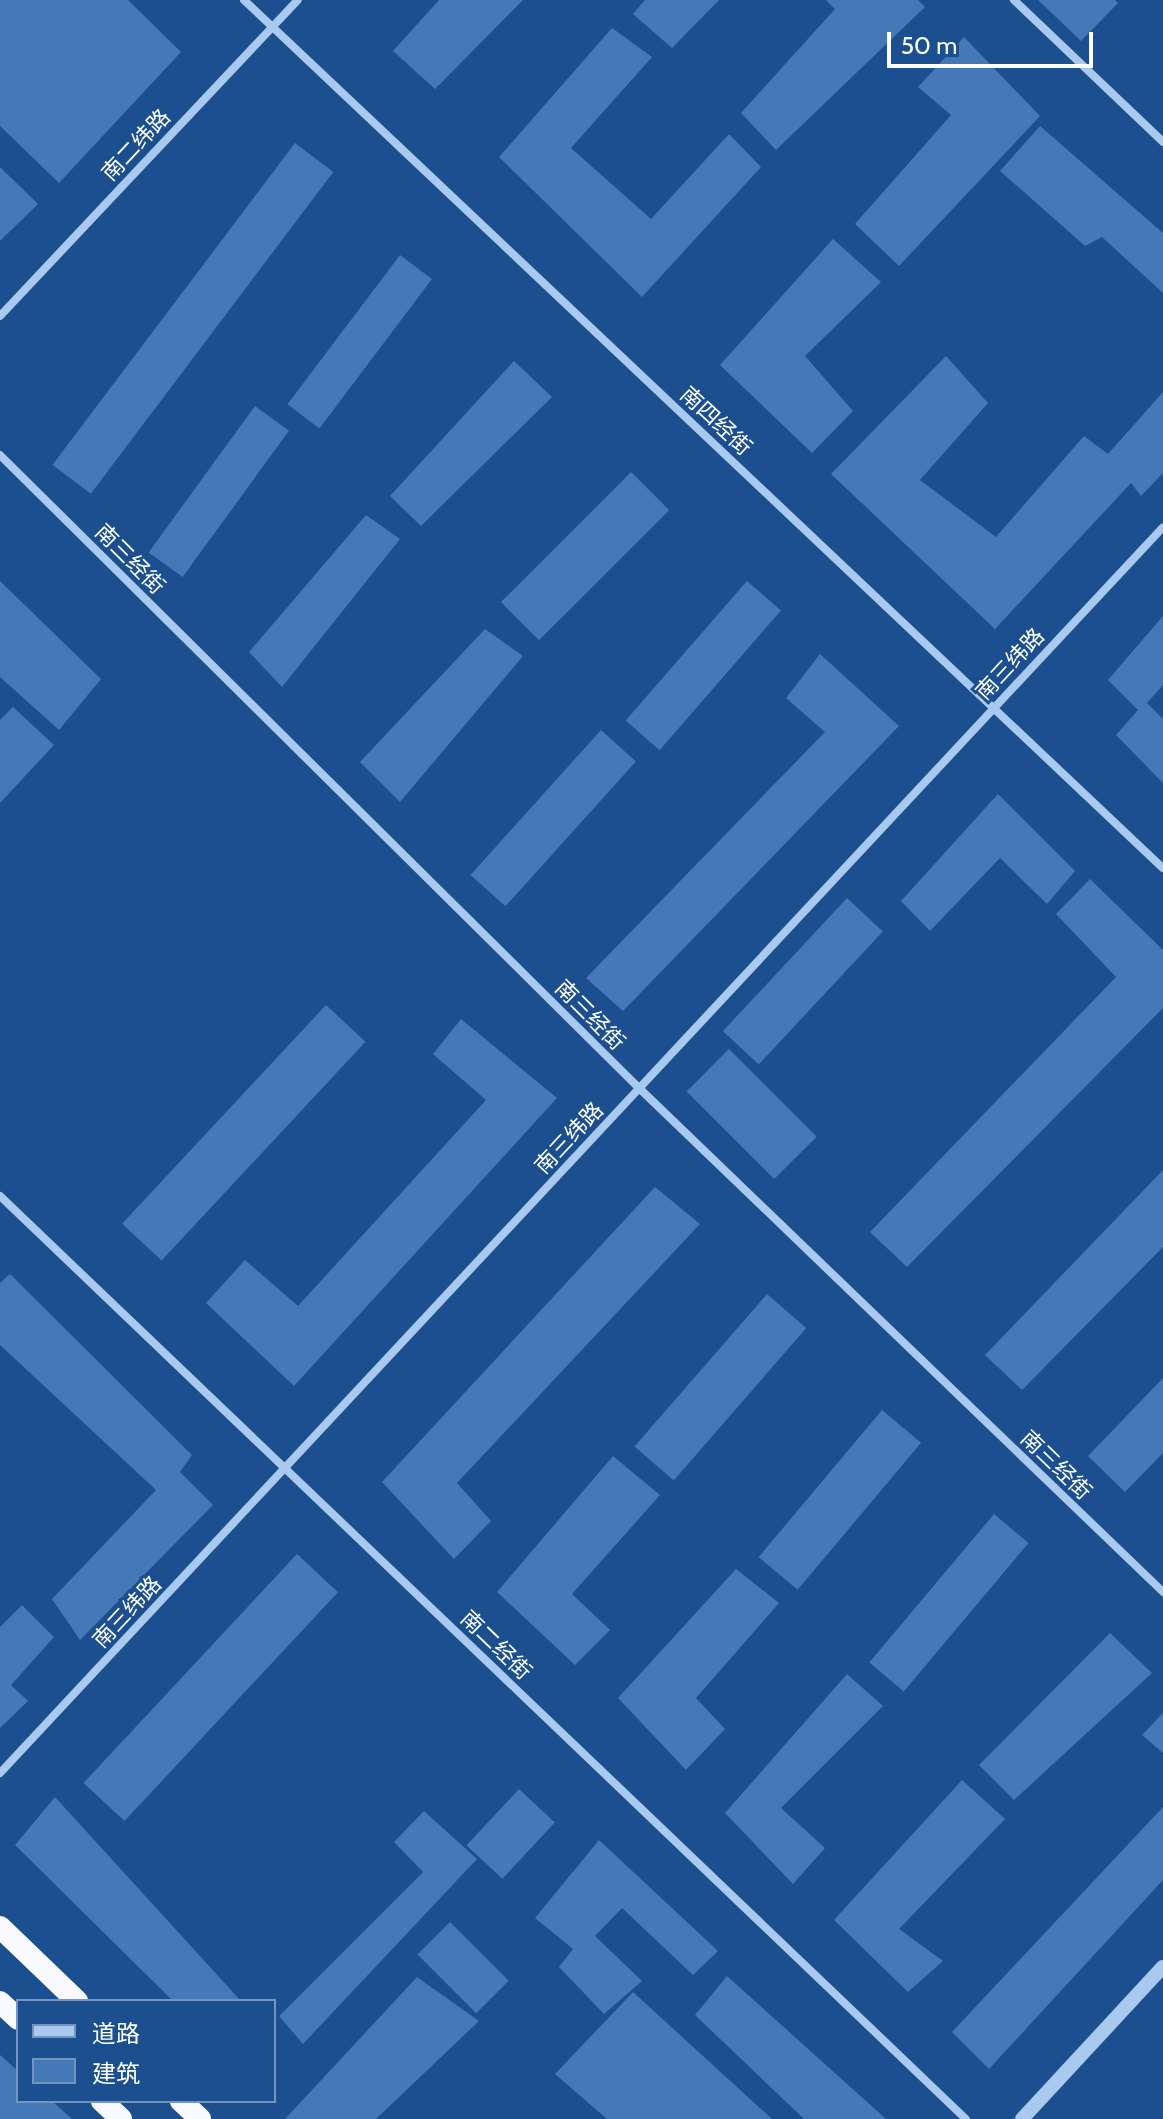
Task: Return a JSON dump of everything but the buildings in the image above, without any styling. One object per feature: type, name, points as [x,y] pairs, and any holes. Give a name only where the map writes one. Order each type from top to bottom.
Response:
[{"type":"highway","points":[[0,1927],[75,1999]]},
{"type":"highway","points":[[0,2002],[16,2017]]},
{"type":"highway","points":[[104,2103],[121,2119]]},
{"type":"highway","points":[[183,2103],[200,2119]]},
{"type":"street","name":"南四经街","points":[[244,0],[1163,868]]},
{"type":"street","name":"南二纬路","points":[[0,316],[298,0]]},
{"type":"street","points":[[1014,0],[1163,142]]},
{"type":"street","name":"南三经街","points":[[0,455],[640,1089],[1163,1592]]},
{"type":"street","name":"南三纬路","points":[[0,1773],[1163,527]]},
{"type":"street","name":"南二经街","points":[[0,1196],[966,2119]]},
{"type":"street","points":[[1022,2119],[1163,1967]]}]
